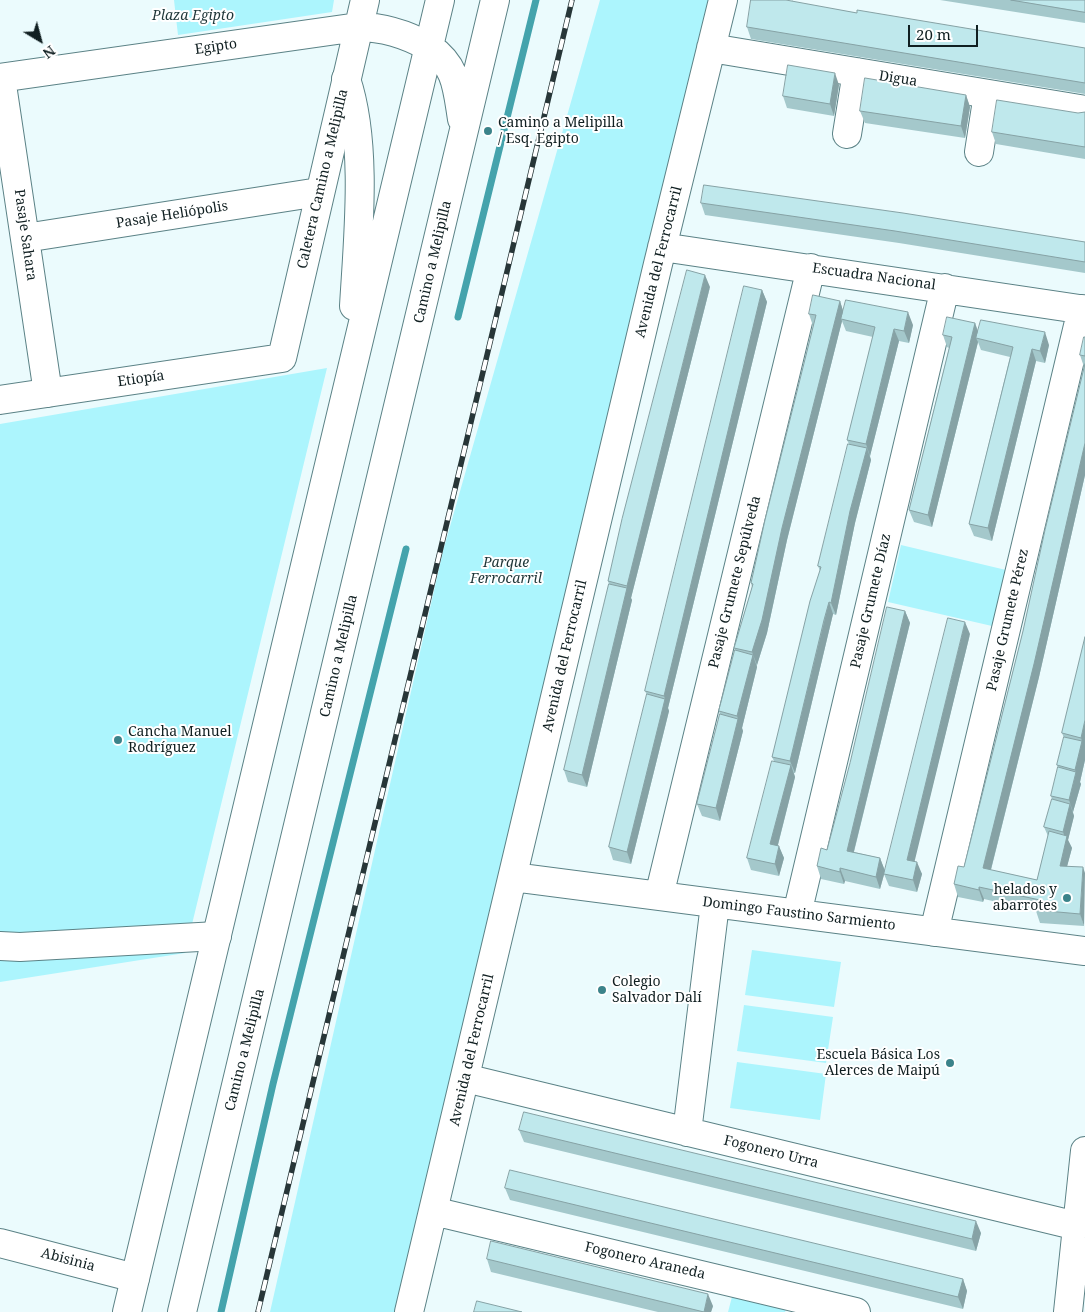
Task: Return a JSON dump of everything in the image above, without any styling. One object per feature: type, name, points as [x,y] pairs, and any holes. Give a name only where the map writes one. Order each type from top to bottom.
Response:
[{"type":"street","name":"Caletera Camino a Melipilla","points":[[282,358],[364,0]]},
{"type":"street","points":[[127,1312],[440,0]]},
{"type":"street","name":"Camino a Melipilla","points":[[182,1312],[495,0]]},
{"type":"street","name":"Avenida del Ferrocarril","points":[[409,1312],[662,247],[723,0]]},
{"type":"street","name":"Egipto","points":[[1,78],[358,26],[384,28],[400,33],[429,47],[444,58],[454,76],[464,134]]},
{"type":"street","name":"Digua","points":[[711,48],[1085,110]]},
{"type":"street","points":[[847,134],[857,72]]},
{"type":"street","name":"Pasaje Sahara","points":[[1,78],[48,393]]},
{"type":"street","points":[[346,79],[356,117],[359,156],[355,291],[349,377]]},
{"type":"street","points":[[979,152],[988,94]]},
{"type":"street","name":"Pasaje Heliópolis","points":[[25,238],[319,192]]},
{"type":"street","name":"Escuadra Nacional","points":[[662,247],[1083,310]]},
{"type":"street","name":"Pasaje Grumete Sepúlveda","points":[[659,896],[811,268]]},
{"type":"street","name":"Pasaje Grumete Díaz","points":[[797,914],[945,288]]},
{"type":"street","name":"Pasaje Grumete Pérez","points":[[934,932],[1083,310]]},
{"type":"street","name":"Etiopía","points":[[0,400],[282,358]]},
{"type":"street","name":"Domingo Faustino Sarmiento","points":[[513,877],[1085,951]]},
{"type":"street","points":[[687,1132],[715,904]]},
{"type":"street","points":[[0,946],[20,947],[217,936]]},
{"type":"street","name":"Fogonero Urra","points":[[465,1078],[1077,1226]]},
{"type":"street","points":[[1074,1300],[1077,1226],[1085,1151]]},
{"type":"street","name":"Fogonero Araneda","points":[[433,1211],[856,1312]]},
{"type":"street","name":"Abisinia","points":[[0,1242],[136,1278]]},
{"type":"green space","name":"Plaza Egipto","points":[[174,0],[334,0],[332,12],[178,35]]},
{"type":"green space","name":"Parque Ferrocarril","points":[[600,0],[710,0],[396,1312],[270,1312],[443,551]]},
{"type":"green space","name":"Cancha Manuel Rodríguez","points":[[327,368],[185,953],[0,982],[0,424]]},
{"type":"green space","points":[[901,545],[1006,570],[992,626],[888,602]]},
{"type":"green space","points":[[752,950],[841,962],[834,1007],[745,995]]},
{"type":"green space","points":[[744,1005],[833,1017],[826,1063],[737,1051]]},
{"type":"green space","points":[[737,1062],[826,1074],[820,1120],[730,1108]]},
{"type":"green space","points":[[733,1293],[787,1307],[785,1312],[728,1312]]},
{"type":"building","points":[[751,0],[786,0],[857,13],[857,10],[1085,48],[1085,83],[747,27]]},
{"type":"building","points":[[1011,0],[1085,0],[1085,12]]},
{"type":"building","points":[[788,65],[835,73],[830,104],[783,96]]},
{"type":"building","points":[[865,78],[966,95],[961,126],[860,111]]},
{"type":"building","points":[[997,100],[1078,113],[1085,112],[1085,147],[992,132]]},
{"type":"building","points":[[704,185],[903,213],[1085,242],[1085,262],[895,231],[701,203]]},
{"type":"building","points":[[687,270],[705,275],[627,586],[608,581],[622,519]]},
{"type":"building","points":[[744,286],[762,290],[664,696],[645,691]]},
{"type":"building","points":[[813,295],[840,301],[782,528],[762,620],[752,652],[734,648],[753,584],[751,583],[765,520],[816,315],[809,314]]},
{"type":"building","points":[[846,300],[908,312],[904,331],[894,329],[866,444],[847,440],[875,327],[841,319]]},
{"type":"building","points":[[947,317],[975,323],[928,515],[909,510],[952,337],[943,335]]},
{"type":"building","points":[[981,320],[1045,332],[1040,351],[1032,349],[988,528],[969,524],[1013,347],[976,338]]},
{"type":"building","points":[[1085,337],[1085,356],[1080,355]]},
{"type":"building","points":[[1085,364],[1085,443],[1034,664],[983,868],[1037,880],[1049,831],[1067,836],[1060,866],[1083,867],[1080,914],[1036,910],[1040,900],[979,887],[979,890],[954,884],[958,866],[964,867],[1023,631]]},
{"type":"building","points":[[848,444],[867,448],[850,511],[831,603],[829,602],[824,620],[790,761],[772,757],[810,601],[821,567],[818,566]]},
{"type":"building","points":[[609,584],[627,588],[582,775],[564,770]]},
{"type":"building","points":[[887,607],[905,611],[847,851],[880,858],[876,877],[840,868],[840,872],[817,866],[821,848],[827,850]]},
{"type":"building","points":[[948,618],[965,622],[907,860],[917,862],[913,880],[884,874]]},
{"type":"building","points":[[1085,637],[1085,720],[1081,738],[1062,733]]},
{"type":"building","points":[[735,650],[753,655],[737,716],[719,711]]},
{"type":"building","points":[[647,694],[665,699],[627,852],[609,847]]},
{"type":"building","points":[[720,714],[738,719],[716,808],[697,804]]},
{"type":"building","points":[[1064,737],[1082,741],[1075,770],[1057,765]]},
{"type":"building","points":[[772,761],[791,765],[770,844],[779,846],[775,864],[747,858]]},
{"type":"building","points":[[1058,767],[1076,772],[1069,800],[1051,796]]},
{"type":"building","points":[[1052,799],[1070,804],[1063,832],[1044,827]]},
{"type":"building","points":[[524,1112],[976,1221],[972,1239],[519,1130]]},
{"type":"building","points":[[510,1170],[963,1279],[958,1297],[505,1188]]},
{"type":"building","points":[[491,1241],[708,1294],[704,1312],[487,1259]]},
{"type":"building","points":[[477,1301],[522,1312],[474,1312]]},
{"type":"waterway","points":[[458,317],[536,0]]},
{"type":"waterway","points":[[221,1312],[273,1084],[406,549]]},
{"type":"railway","points":[[258,1312],[572,0]]},
{"type":"place","name":"Camino a Melipilla / Esq. Egipto","points":[[488,131]]},
{"type":"place","name":"Cancha Manuel Rodríguez","points":[[118,740]]},
{"type":"place","name":"helados y abarrotes","points":[[1067,898]]},
{"type":"place","name":"Colegio Salvador Dalí","points":[[602,990]]},
{"type":"place","name":"Escuela Básica Los Alerces de Maipú","points":[[950,1063]]}]
